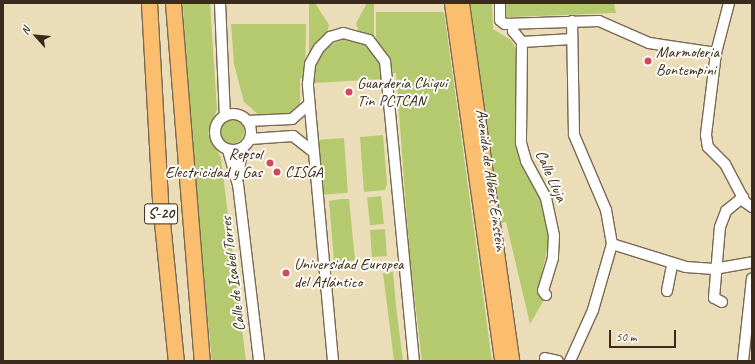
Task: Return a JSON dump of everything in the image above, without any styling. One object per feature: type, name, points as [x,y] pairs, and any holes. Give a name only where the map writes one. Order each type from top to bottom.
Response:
[{"type":"highway","name":"S-20","points":[[149,3],[152,68],[176,361]]},
{"type":"highway","name":"S-20","points":[[173,3],[202,361]]},
{"type":"highway","points":[[152,68],[168,361]]},
{"type":"main road","name":"Avenida de Albert Einstein","points":[[452,3],[501,361]]},
{"type":"main road","name":"Avenida de Albert Einstein","points":[[462,3],[512,361]]},
{"type":"street","points":[[220,3],[225,116]]},
{"type":"street","name":"Calle Lluja","points":[[500,3],[500,20],[513,24],[513,31],[522,42],[521,143],[526,162],[546,198],[554,236],[553,258],[543,291],[546,294]]},
{"type":"street","points":[[729,3],[716,53],[706,135],[708,147],[725,164],[743,197],[752,207]]},
{"type":"street","points":[[570,361],[593,310],[612,244],[606,210],[574,135],[572,21]]},
{"type":"street","points":[[513,24],[599,21],[650,43],[716,53]]},
{"type":"street","points":[[333,361],[308,105],[310,64],[330,38],[343,33],[358,35],[375,45],[385,61],[414,361]]},
{"type":"street","points":[[522,42],[572,39]]},
{"type":"street","points":[[308,105],[292,119],[247,121],[239,115],[225,116],[219,121],[215,134],[228,150],[242,148],[250,139],[293,136],[312,151]]},
{"type":"street","points":[[247,121],[250,139]]},
{"type":"street","name":"Calle de Isabel Torres","points":[[238,184],[242,148]]},
{"type":"street","name":"Calle de Isabel Torres","points":[[228,150],[238,184],[259,361]]},
{"type":"street","points":[[722,302],[714,298],[721,220],[743,197]]},
{"type":"street","points":[[612,244],[672,265],[717,268],[752,262]]},
{"type":"street","points":[[667,291],[672,265]]},
{"type":"street","points":[[743,361],[752,278]]},
{"type":"street","points":[[545,358],[558,361]]},
{"type":"green space","points":[[183,3],[210,3],[217,109],[208,134],[221,158],[246,361],[212,361],[190,138]]},
{"type":"green space","points":[[309,3],[315,3],[329,25],[326,36],[309,56]]},
{"type":"green space","points":[[367,3],[374,3],[374,40],[359,32],[356,23]]},
{"type":"green space","points":[[470,3],[492,3],[493,29],[511,40],[518,52],[518,145],[546,208],[551,230],[538,293],[544,300],[530,324],[506,222],[500,223]]},
{"type":"green space","points":[[506,3],[614,3],[616,13],[506,17]]},
{"type":"green space","points":[[376,12],[444,12],[492,361],[422,361],[410,259],[396,73],[390,73],[387,56],[376,43]]},
{"type":"green space","points":[[231,24],[306,24],[305,78],[300,78],[300,104],[293,113],[259,115],[244,102],[234,64]]},
{"type":"green space","points":[[344,39],[360,42],[374,51],[381,64],[383,79],[313,83],[315,60],[327,46]]},
{"type":"green space","points":[[231,118],[240,122],[244,131],[240,140],[231,144],[222,140],[218,131],[222,122]]},
{"type":"green space","points":[[383,135],[387,184],[385,190],[364,192],[360,137]]},
{"type":"green space","points":[[344,138],[348,193],[322,195],[318,140]]},
{"type":"green space","points":[[381,196],[384,224],[370,225],[367,197]]},
{"type":"green space","points":[[349,199],[355,260],[342,262],[334,261],[329,201]]},
{"type":"green space","points":[[385,229],[387,256],[372,257],[370,230]]},
{"type":"green space","points":[[393,272],[403,361],[394,361],[383,273]]},
{"type":"place","name":"Marmoleria Bontempini","points":[[648,61]]},
{"type":"place","name":"Guardería Chiqui Tin PCTCAN","points":[[349,92]]},
{"type":"place","name":"Repsol Electricidad y Gas","points":[[270,163]]},
{"type":"place","name":"CISGA","points":[[277,172]]},
{"type":"place","name":"Universidad Europea del Atlántico","points":[[286,273]]}]
